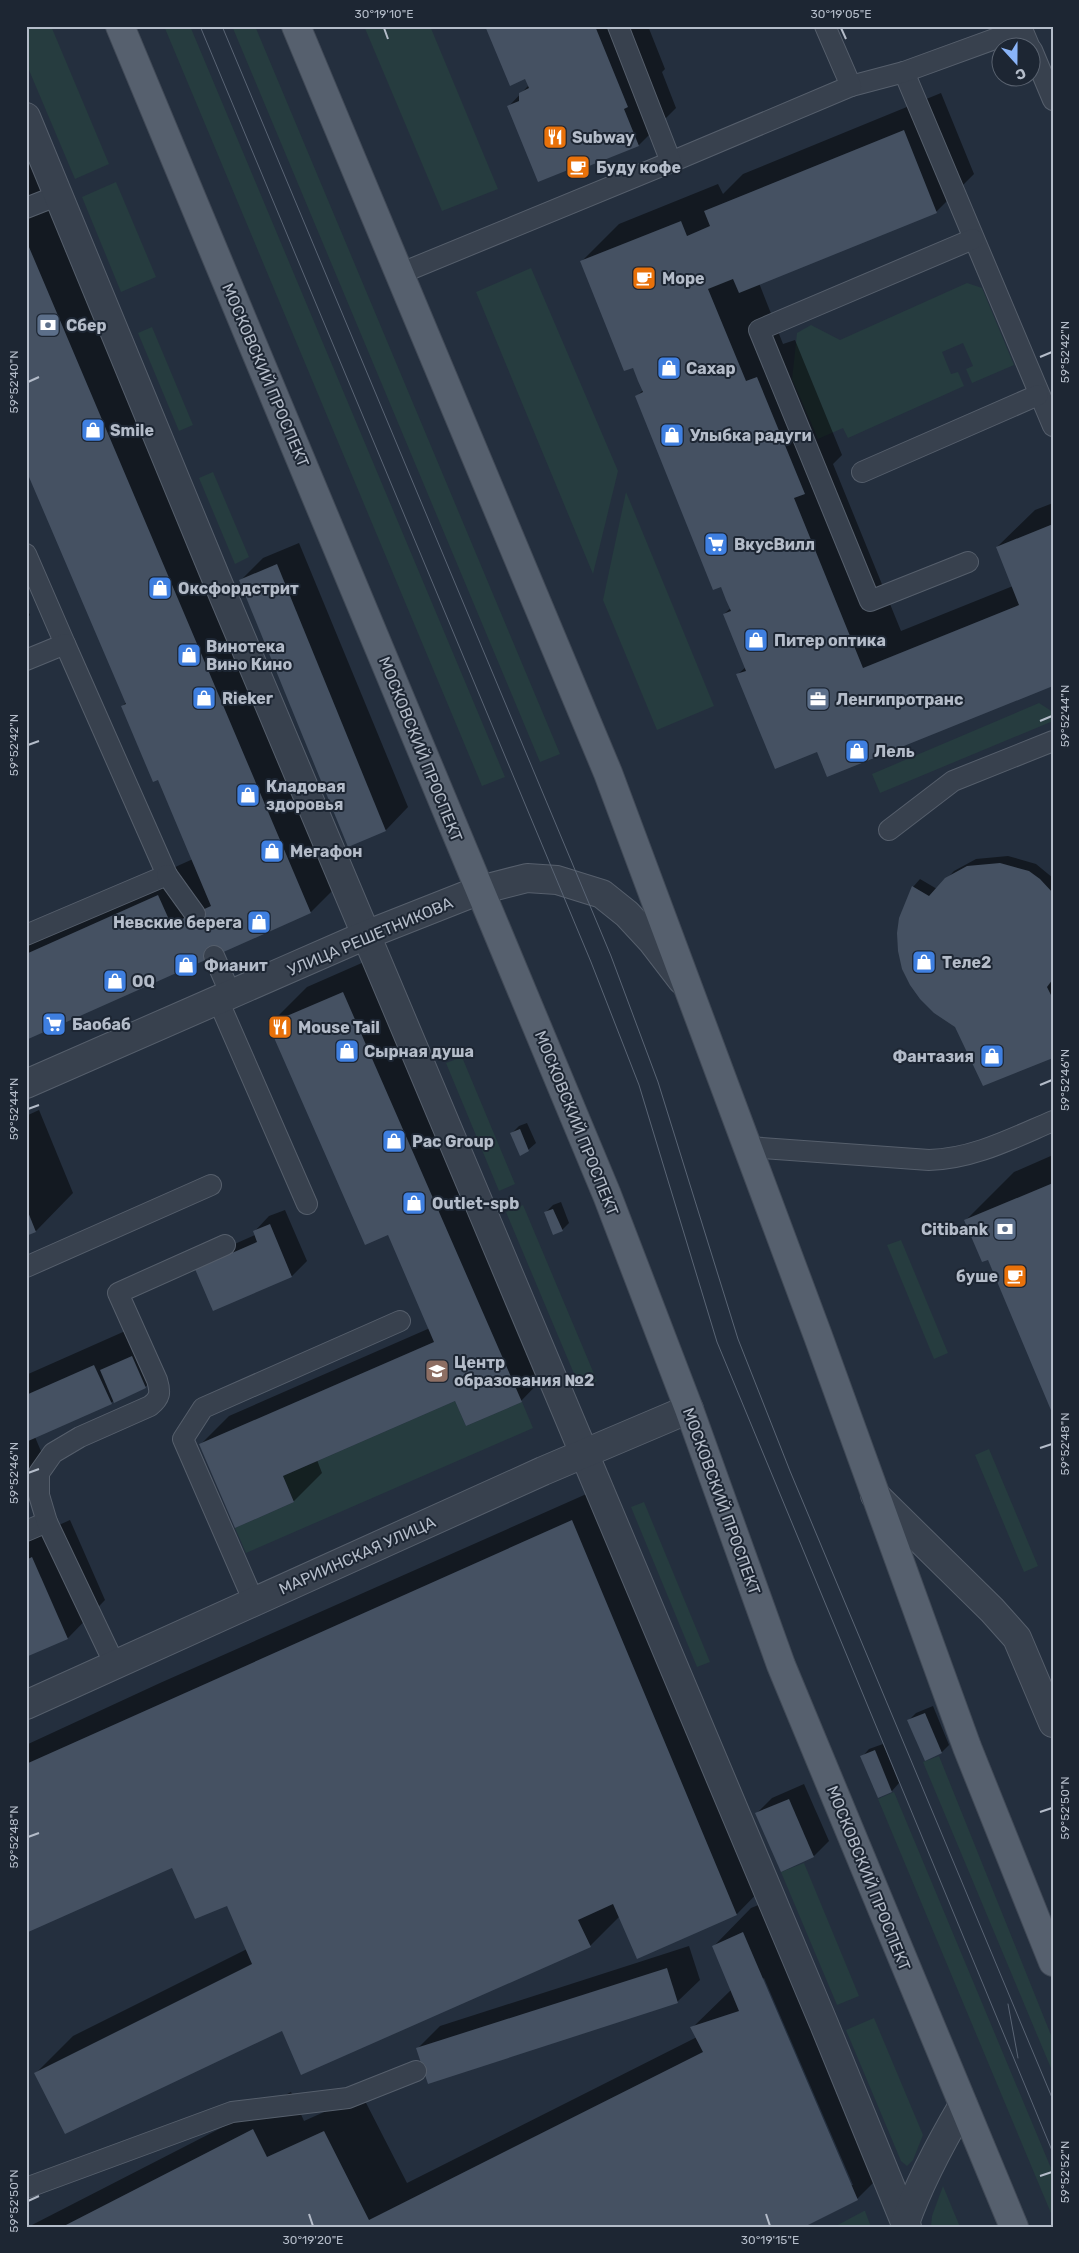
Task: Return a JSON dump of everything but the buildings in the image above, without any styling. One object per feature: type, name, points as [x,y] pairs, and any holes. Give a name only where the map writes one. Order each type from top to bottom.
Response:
[{"type":"main road","name":"МОСКОВСКИЙ ПРОСПЕКТ","points":[[120,26],[607,1195],[689,1409],[781,1665],[1014,2227]]},
{"type":"main road","points":[[296,26],[608,773],[748,1147],[967,1748],[1053,1962]]},
{"type":"street","points":[[26,117],[366,935],[828,2032],[906,2225]]},
{"type":"street","name":"УЛИЦА РЕШЕТНИКОВА","points":[[26,1084],[366,935],[480,890],[527,878],[557,880],[602,894],[628,914],[652,941],[688,989]]},
{"type":"street","name":"МАРИИНСКАЯ УЛИЦА","points":[[26,1705],[583,1453],[689,1409]]},
{"type":"street","points":[[875,1495],[992,1610],[1017,1638],[1053,1723]]},
{"type":"street","points":[[906,2225],[916,2192],[938,2148],[963,2106]]},
{"type":"lane","points":[[618,26],[671,162]]},
{"type":"lane","points":[[825,26],[851,86]]},
{"type":"lane","points":[[399,274],[851,86],[992,47]]},
{"type":"lane","points":[[904,72],[1038,395],[1053,426]]},
{"type":"lane","points":[[1042,75],[1053,100]]},
{"type":"lane","points":[[26,208],[59,195]]},
{"type":"lane","points":[[968,562],[870,601],[758,330],[974,239]]},
{"type":"lane","points":[[862,472],[1038,395]]},
{"type":"lane","points":[[26,554],[167,875],[194,914]]},
{"type":"lane","points":[[26,660],[65,644]]},
{"type":"lane","points":[[890,830],[953,781],[1053,741]]},
{"type":"lane","points":[[26,935],[167,875]]},
{"type":"lane","points":[[214,956],[224,998],[307,1204]]},
{"type":"lane","points":[[748,1147],[930,1160],[950,1159],[983,1150],[1053,1121]]},
{"type":"lane","points":[[26,1267],[211,1184]]},
{"type":"lane","points":[[115,1665],[47,1522],[39,1495],[39,1473],[53,1453],[80,1437],[150,1406],[158,1400],[160,1391],[157,1380],[118,1293],[225,1245]]},
{"type":"lane","points":[[254,1602],[183,1439],[203,1408],[400,1321]]},
{"type":"lane","points":[[26,1531],[47,1522]]},
{"type":"lane","points":[[26,2188],[232,2112],[348,2098],[416,2071]]},
{"type":"green space","points":[[26,26],[51,26],[109,164],[75,179],[26,63]]},
{"type":"green space","points":[[164,26],[190,26],[505,777],[482,786]]},
{"type":"green space","points":[[232,26],[255,26],[560,754],[540,762]]},
{"type":"green space","points":[[364,26],[430,26],[498,189],[442,211]]},
{"type":"green space","points":[[116,182],[156,277],[121,292],[82,197]]},
{"type":"green space","points":[[531,268],[618,471],[593,574],[476,292]]},
{"type":"green space","points":[[967,283],[982,288],[1014,365],[972,383],[966,369],[973,366],[963,343],[942,352],[951,374],[958,372],[964,386],[848,438],[843,428],[818,439],[792,379],[797,333],[811,325],[840,340]]},
{"type":"green space","points":[[152,327],[193,425],[179,431],[138,333]]},
{"type":"green space","points":[[213,472],[249,557],[235,564],[199,478]]},
{"type":"green space","points":[[626,492],[714,706],[657,730],[603,600]]},
{"type":"green space","points":[[1039,703],[1053,712],[1053,721],[880,793],[872,774]]},
{"type":"green space","points":[[462,1057],[515,1184],[499,1191],[446,1063]]},
{"type":"green space","points":[[523,1205],[597,1381],[580,1388],[506,1212]]},
{"type":"green space","points":[[901,1240],[948,1353],[934,1359],[887,1245]]},
{"type":"green space","points":[[455,1401],[466,1426],[522,1402],[533,1428],[246,1553],[235,1528],[294,1502],[283,1476]]},
{"type":"green space","points":[[989,1449],[1038,1566],[1024,1572],[975,1455]]},
{"type":"green space","points":[[644,1502],[710,1662],[697,1667],[631,1507]]},
{"type":"green space","points":[[939,1756],[1053,2040],[1053,2073],[923,1762]]},
{"type":"green space","points":[[894,1792],[1053,2173],[1053,2218],[878,1799]]},
{"type":"green space","points":[[804,1863],[859,1996],[837,2005],[781,1872]]},
{"type":"green space","points":[[874,2018],[923,2135],[913,2160],[907,2166],[901,2161],[846,2030]]},
{"type":"green space","points":[[943,2186],[960,2227],[931,2227],[932,2216]]},
{"type":"green space","points":[[864,2211],[871,2227],[834,2227]]},
{"type":"tram line","points":[[200,26],[591,962],[639,1085],[717,1342],[1053,2153]]},
{"type":"tram line","points":[[222,26],[611,956],[658,1082],[738,1339],[790,1471],[1053,2100]]},
{"type":"tram line","points":[[1008,2004],[1018,2058]]},
{"type":"place","name":"Subway","points":[[555,137]]},
{"type":"place","name":"Буду кофе","points":[[578,167]]},
{"type":"place","name":"Море","points":[[644,278]]},
{"type":"place","name":"Сбер","points":[[48,325]]},
{"type":"place","name":"Сахар","points":[[669,368]]},
{"type":"place","name":"Smile","points":[[93,430]]},
{"type":"place","name":"Улыбка радуги","points":[[672,435]]},
{"type":"place","name":"ВкусВилл","points":[[716,544]]},
{"type":"place","name":"Оксфордстрит","points":[[160,588]]},
{"type":"place","name":"Питер оптика","points":[[756,640]]},
{"type":"place","name":"Винотека Вино Кино","points":[[189,655]]},
{"type":"place","name":"Rieker","points":[[204,698]]},
{"type":"place","name":"Ленгипротранс","points":[[818,699]]},
{"type":"place","name":"Лель","points":[[857,751]]},
{"type":"place","name":"Кладовая здоровья","points":[[248,795]]},
{"type":"place","name":"Мегафон","points":[[272,851]]},
{"type":"place","name":"Невские берега","points":[[259,922]]},
{"type":"place","name":"Теле2","points":[[924,962]]},
{"type":"place","name":"Фианит","points":[[186,965]]},
{"type":"place","name":"OQ","points":[[115,981]]},
{"type":"place","name":"Баобаб","points":[[54,1024]]},
{"type":"place","name":"Mouse Tail","points":[[280,1027]]},
{"type":"place","name":"Сырная душа","points":[[347,1051]]},
{"type":"place","name":"Фантазия","points":[[992,1056]]},
{"type":"place","name":"Pac Group","points":[[394,1141]]},
{"type":"place","name":"Outlet-spb","points":[[414,1203]]},
{"type":"place","name":"Citibank","points":[[1005,1229]]},
{"type":"place","name":"буше","points":[[1015,1276]]},
{"type":"place","name":"Центр образования №2","points":[[437,1371]]}]
